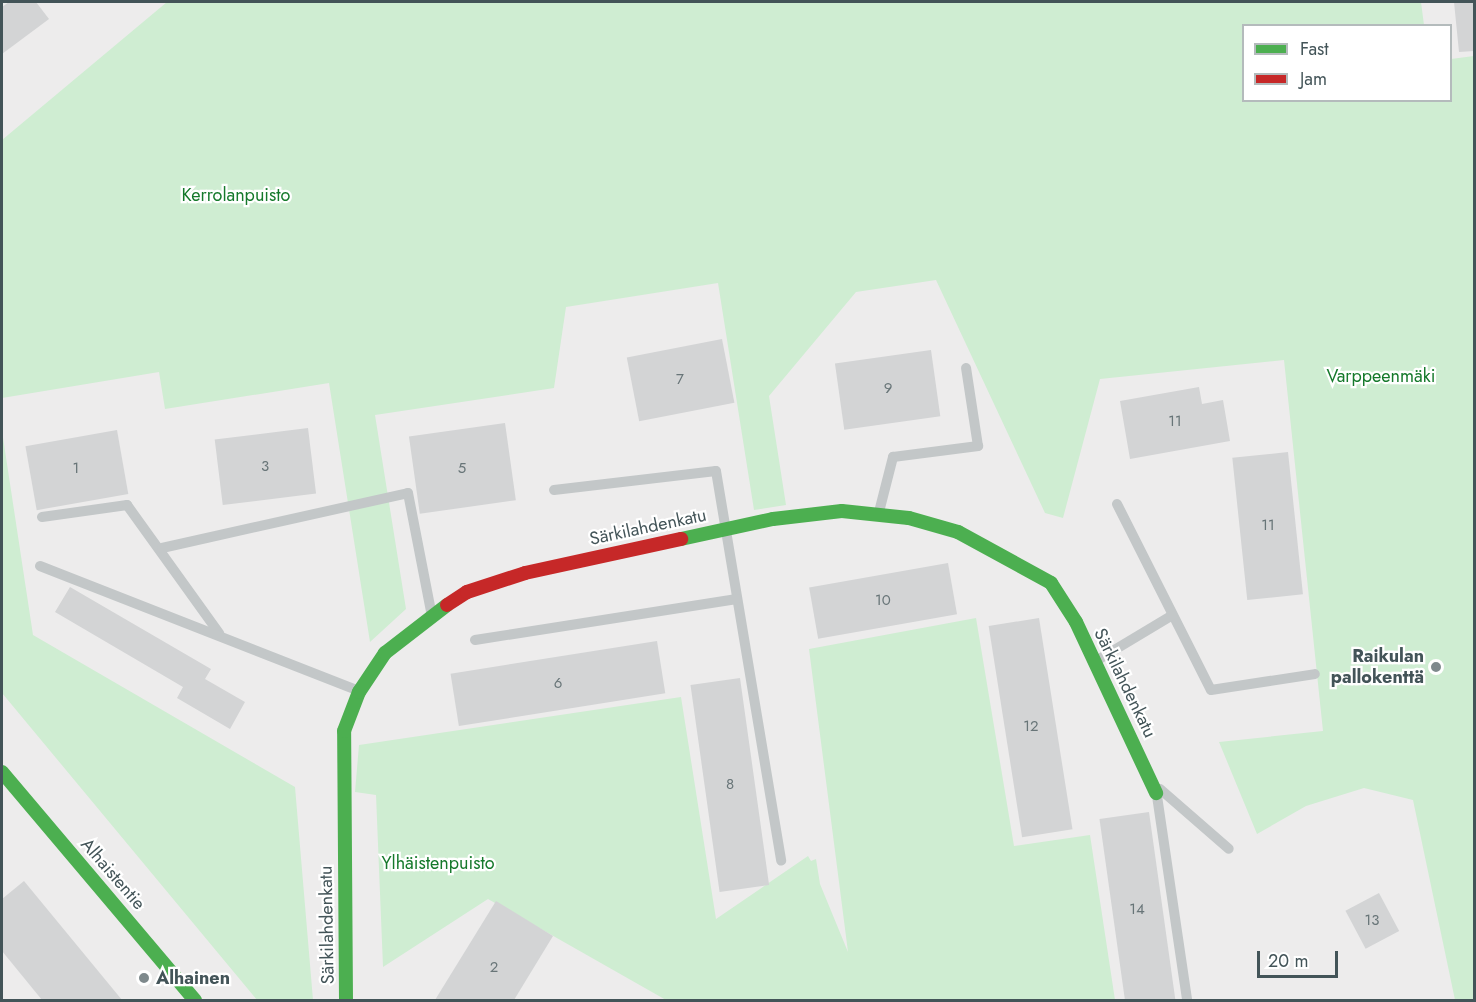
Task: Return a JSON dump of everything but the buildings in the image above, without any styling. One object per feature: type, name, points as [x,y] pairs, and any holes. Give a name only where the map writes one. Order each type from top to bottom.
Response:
[{"type":"street","name":"Särkilahdenkatu","points":[[349,999],[344,731],[359,692],[385,653],[432,614],[467,592],[525,573],[725,529],[843,511],[909,518],[958,532],[1051,583],[1095,661],[1154,787]]},
{"type":"street","name":"Alhaistentie","points":[[2,772],[195,1000]]},
{"type":"lane","points":[[879,515],[893,457],[978,446],[966,368]]},
{"type":"lane","points":[[554,490],[716,471],[781,861]]},
{"type":"lane","points":[[162,548],[408,494],[432,614]]},
{"type":"lane","points":[[1118,504],[1171,616],[1211,690],[1315,674]]},
{"type":"lane","points":[[42,517],[127,505],[162,548],[219,634]]},
{"type":"lane","points":[[40,566],[219,634],[359,692]]},
{"type":"lane","points":[[475,640],[737,599]]},
{"type":"lane","points":[[1095,661],[1171,616]]},
{"type":"lane","points":[[1154,787],[1228,849]]},
{"type":"lane","points":[[1154,787],[1187,1000]]},
{"type":"green space","name":"Kerrolanpuisto","points":[[167,2],[1421,2],[1424,24],[1242,24],[1242,102],[1452,102],[1452,59],[1474,56],[1474,1000],[1455,1000],[1413,800],[1364,788],[1306,806],[1257,834],[1219,742],[1323,731],[1284,360],[1100,379],[1063,518],[1045,513],[936,280],[856,292],[769,396],[786,505],[754,510],[718,283],[566,307],[554,388],[375,415],[406,609],[370,642],[329,383],[165,409],[159,372],[2,398],[2,140]]},
{"type":"green space","points":[[2,431],[33,635],[295,787],[313,1000],[257,1000],[2,693]]},
{"type":"green space","name":"Ylhäistenpuisto","points":[[976,618],[1014,846],[1090,835],[1115,1000],[666,1000],[488,899],[383,967],[376,795],[355,792],[359,745],[681,697],[716,919],[808,856],[811,861],[816,859],[820,884],[848,952],[809,649]]},
{"type":"traffic: fast","points":[[681,539],[773,519],[842,511],[909,518],[958,532],[1051,583],[1076,622],[1156,793]]},
{"type":"traffic: fast","points":[[346,1000],[344,731],[359,692],[385,653],[447,605]]},
{"type":"traffic: fast","points":[[2,772],[195,1000]]},
{"type":"traffic: jam","points":[[447,605],[467,592],[525,573],[681,539]]},
{"type":"place","name":"Raikulan pallokenttä","points":[[1436,667]]},
{"type":"place","name":"Alhainen","points":[[144,978]]},
{"type":"park label","name":"Varppeenmäki","points":[[1381,376]]}]
